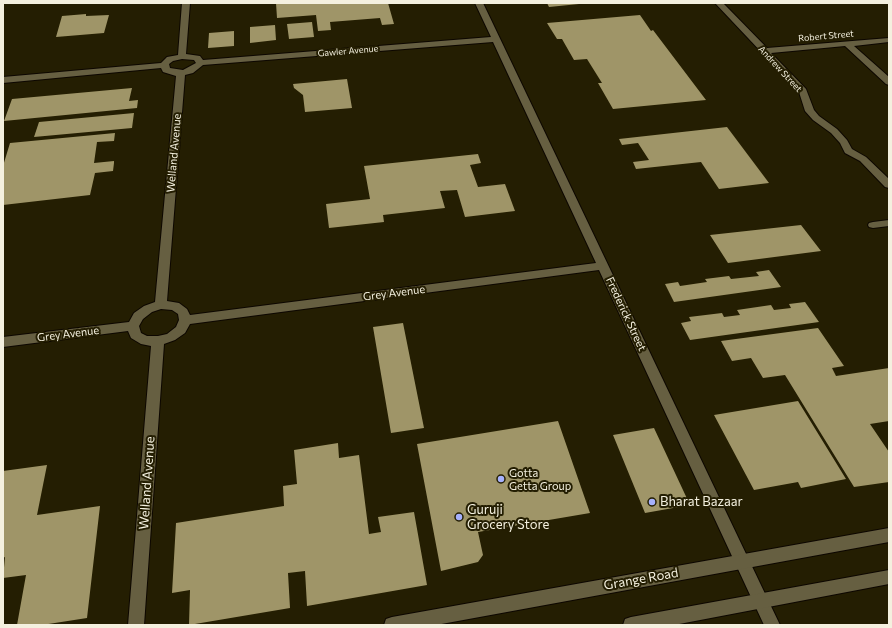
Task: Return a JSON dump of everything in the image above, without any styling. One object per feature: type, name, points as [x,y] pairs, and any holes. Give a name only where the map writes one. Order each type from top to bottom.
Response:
[{"type":"street","points":[[182,56],[186,3]]},
{"type":"street","name":"Frederick Street","points":[[479,3],[772,625]]},
{"type":"street","name":"Andrew Street","points":[[719,3],[803,92],[810,111],[816,118],[844,142],[848,151],[863,159],[889,185]]},
{"type":"street","name":"Gawler Avenue","points":[[200,63],[496,39]]},
{"type":"street","name":"Robert Street","points":[[764,51],[889,40]]},
{"type":"street","points":[[847,44],[889,82]]},
{"type":"street","points":[[3,80],[164,65],[170,60],[182,56],[197,58],[200,63],[195,69],[181,73],[170,72],[166,70],[164,65]]},
{"type":"street","name":"Welland Avenue","points":[[162,305],[181,73]]},
{"type":"street","points":[[873,225],[889,223]]},
{"type":"street","name":"Grey Avenue","points":[[185,320],[603,266]]},
{"type":"street","points":[[162,305],[174,306],[183,312],[185,320],[181,330],[171,337],[158,341],[144,341],[135,335],[133,326],[138,316],[148,308],[162,305]]},
{"type":"street","name":"Grey Avenue","points":[[3,342],[133,326]]},
{"type":"street","name":"Welland Avenue","points":[[136,625],[158,341]]},
{"type":"street","name":"Grange Road","points":[[392,625],[889,535]]},
{"type":"street","points":[[631,625],[889,577]]},
{"type":"building","points":[[276,3],[388,3],[394,24],[382,25],[380,18],[330,22],[331,30],[318,31],[316,15],[277,18]]},
{"type":"building","points":[[547,3],[579,3],[579,4],[549,7]]},
{"type":"building","points":[[86,14],[86,16],[109,15],[104,33],[56,37],[62,16]]},
{"type":"building","points":[[640,15],[706,100],[613,109],[598,83],[602,83],[587,59],[574,60],[562,39],[557,39],[547,23]]},
{"type":"building","points":[[312,22],[314,37],[289,39],[287,24]]},
{"type":"building","points":[[275,25],[276,40],[250,43],[250,27]]},
{"type":"building","points":[[234,31],[234,46],[208,48],[209,33]]},
{"type":"building","points":[[347,79],[352,108],[305,112],[303,95],[294,88],[293,84]]},
{"type":"building","points":[[132,88],[129,101],[138,100],[137,108],[4,121],[12,99]]},
{"type":"building","points":[[134,113],[132,128],[34,137],[39,122]]},
{"type":"building","points":[[727,127],[769,183],[719,189],[701,162],[636,169],[633,162],[649,160],[638,143],[622,145],[619,139]]},
{"type":"building","points":[[115,133],[114,141],[97,142],[94,163],[114,161],[113,171],[95,173],[90,195],[3,205],[3,166],[10,143]]},
{"type":"building","points":[[478,154],[481,163],[470,165],[478,187],[505,184],[515,211],[465,217],[457,190],[440,191],[445,208],[383,215],[384,222],[329,228],[326,204],[370,199],[364,166]]},
{"type":"building","points":[[801,225],[821,251],[728,263],[710,235]]},
{"type":"building","points":[[769,270],[781,287],[674,302],[665,284],[678,282],[680,286],[707,282],[705,279],[729,276],[731,279],[759,276],[756,272]]},
{"type":"building","points":[[805,302],[819,322],[690,340],[681,323],[691,321],[689,317],[722,313],[724,317],[740,315],[737,310],[771,305],[774,310],[791,308],[789,304]]},
{"type":"building","points":[[403,323],[424,428],[391,433],[373,327]]},
{"type":"building","points":[[818,328],[844,366],[832,368],[836,376],[889,368],[889,421],[870,424],[889,452],[889,482],[854,487],[785,375],[763,378],[751,358],[732,361],[721,341]]},
{"type":"building","points":[[798,401],[846,479],[801,488],[798,482],[754,490],[714,415]]},
{"type":"building","name":"Gotta Getta Group","points":[[558,421],[590,513],[478,532],[483,555],[478,562],[441,571],[417,444]]},
{"type":"building","points":[[654,428],[690,505],[645,513],[613,435]]},
{"type":"building","points":[[338,443],[339,458],[359,455],[369,534],[381,532],[378,517],[414,512],[427,585],[307,606],[305,571],[288,573],[290,608],[189,625],[190,590],[172,593],[176,523],[284,506],[283,486],[297,484],[294,450]]},
{"type":"building","points":[[47,465],[37,515],[100,506],[87,618],[42,625],[17,625],[26,575],[3,578],[5,557],[3,558],[3,471]]},
{"type":"place","name":"Gotta Getta Group","points":[[501,479]]},
{"type":"place","name":"Bharat Bazaar","points":[[652,502]]},
{"type":"place","name":"Guruji Grocery Store","points":[[459,517]]}]
